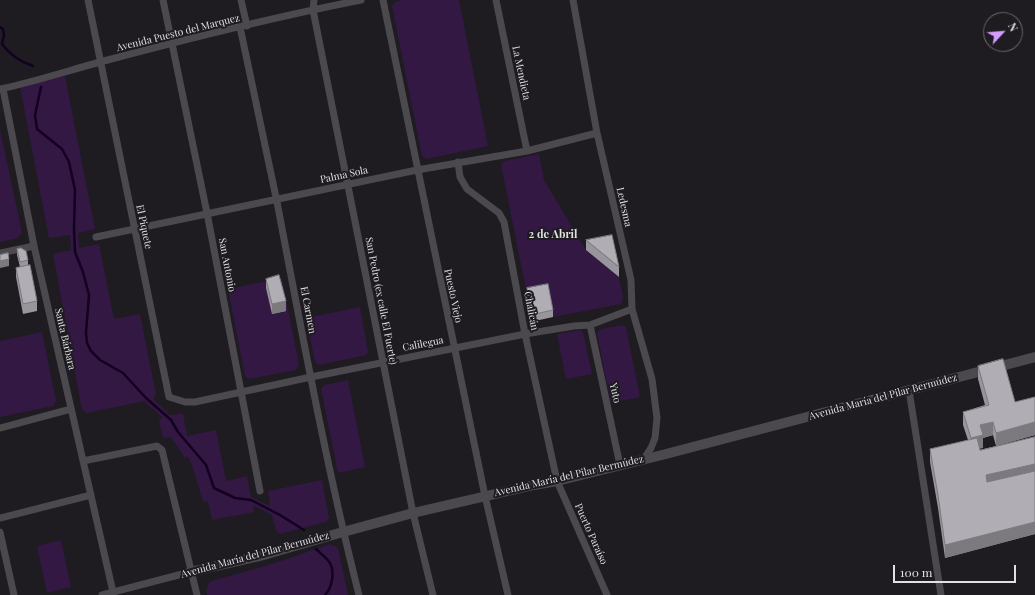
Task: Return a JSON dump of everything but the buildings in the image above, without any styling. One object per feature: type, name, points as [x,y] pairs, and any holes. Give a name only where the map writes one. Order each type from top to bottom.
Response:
[{"type":"street","name":"El Piquete","points":[[88,0],[169,397]]},
{"type":"street","name":"San Antonio","points":[[163,0],[207,213],[260,491]]},
{"type":"street","name":"El Carmen","points":[[241,0],[243,27],[310,377],[343,532],[359,595]]},
{"type":"street","name":"San Pedro (ex calle El Fuerte)","points":[[314,0],[313,10],[413,513],[434,595]]},
{"type":"street","name":"Avenida Puesto del Marquez","points":[[2,89],[172,44],[361,0]]},
{"type":"street","name":"Puesto Viejo","points":[[383,0],[484,496],[508,595]]},
{"type":"street","name":"La Mendieta","points":[[496,0],[527,151]]},
{"type":"street","name":"Ledesma","points":[[573,0],[597,134],[631,280],[632,309],[652,379],[657,418],[655,438],[644,459]]},
{"type":"street","name":"Santa Bárbara","points":[[2,89],[34,246],[113,592]]},
{"type":"street","name":"Palma Sola","points":[[96,237],[417,170],[527,151],[597,134]]},
{"type":"street","name":"Chalicán","points":[[458,162],[460,177],[467,189],[499,213],[504,222],[525,334],[557,481]]},
{"type":"street","points":[[0,253],[34,246]]},
{"type":"street","name":"Calilegua","points":[[169,397],[186,402],[195,402],[310,377],[525,334],[574,326],[590,325],[632,309]]},
{"type":"street","name":"Yuto","points":[[590,325],[620,465]]},
{"type":"street","name":"Avenida María del Pilar Bermúdez","points":[[102,595],[190,572],[260,556],[413,513],[557,481],[1035,357]]},
{"type":"street","points":[[909,390],[941,595]]},
{"type":"street","points":[[0,428],[71,409]]},
{"type":"street","points":[[83,461],[157,446],[162,450],[190,572],[197,595]]},
{"type":"street","name":"Puerto Paraíso","points":[[557,481],[607,595]]},
{"type":"street","points":[[0,518],[90,495]]},
{"type":"street","points":[[0,532],[14,595]]},
{"type":"shaded area","points":[[402,0],[459,0],[488,146],[426,159],[422,156],[392,6],[395,2]]},
{"type":"shaded area","points":[[65,76],[95,229],[78,233],[79,248],[99,244],[114,319],[140,314],[156,395],[153,399],[170,415],[183,413],[187,436],[216,430],[226,481],[247,476],[251,497],[270,506],[268,491],[322,480],[329,518],[326,522],[280,534],[276,531],[272,515],[253,505],[254,512],[212,520],[208,501],[203,502],[192,465],[188,457],[184,457],[171,437],[163,438],[159,421],[162,417],[144,401],[87,413],[82,410],[53,254],[71,250],[70,235],[49,238],[20,87]]},
{"type":"shaded area","points":[[0,129],[22,233],[18,238],[0,242]]},
{"type":"shaded area","points":[[539,154],[544,180],[586,250],[619,277],[623,298],[621,304],[553,317],[548,291],[527,295],[501,165],[504,161]]},
{"type":"shaded area","points":[[282,278],[299,365],[296,370],[249,379],[245,376],[228,289]]},
{"type":"shaded area","points":[[360,307],[368,352],[366,355],[319,365],[315,362],[306,318]]},
{"type":"shaded area","points":[[622,325],[626,327],[640,397],[611,403],[597,333],[600,329]]},
{"type":"shaded area","points":[[580,330],[583,332],[592,374],[566,379],[557,334]]},
{"type":"shaded area","points":[[42,332],[56,401],[53,406],[0,417],[0,341]]},
{"type":"shaded area","points":[[348,380],[365,467],[338,473],[321,389],[324,385]]},
{"type":"shaded area","points":[[61,540],[71,587],[47,593],[37,546]]},
{"type":"shaded area","points":[[330,544],[338,548],[348,595],[207,595],[206,592],[209,582],[278,562]]},
{"type":"waterway","points":[[0,27],[3,29],[4,35],[2,44],[5,48],[16,58],[33,66]]},
{"type":"waterway","points":[[41,87],[35,115],[37,129],[62,149],[69,162],[75,190],[75,252],[83,272],[89,295],[86,333],[87,343],[91,351],[100,360],[123,373],[146,398],[171,420],[178,432],[206,465],[214,488],[235,498],[251,500],[280,515],[304,530]]},
{"type":"waterway","points":[[316,549],[327,559],[332,567],[332,580],[325,595]]},
{"type":"district","name":"2 de Abril","points":[[553,235]]}]
